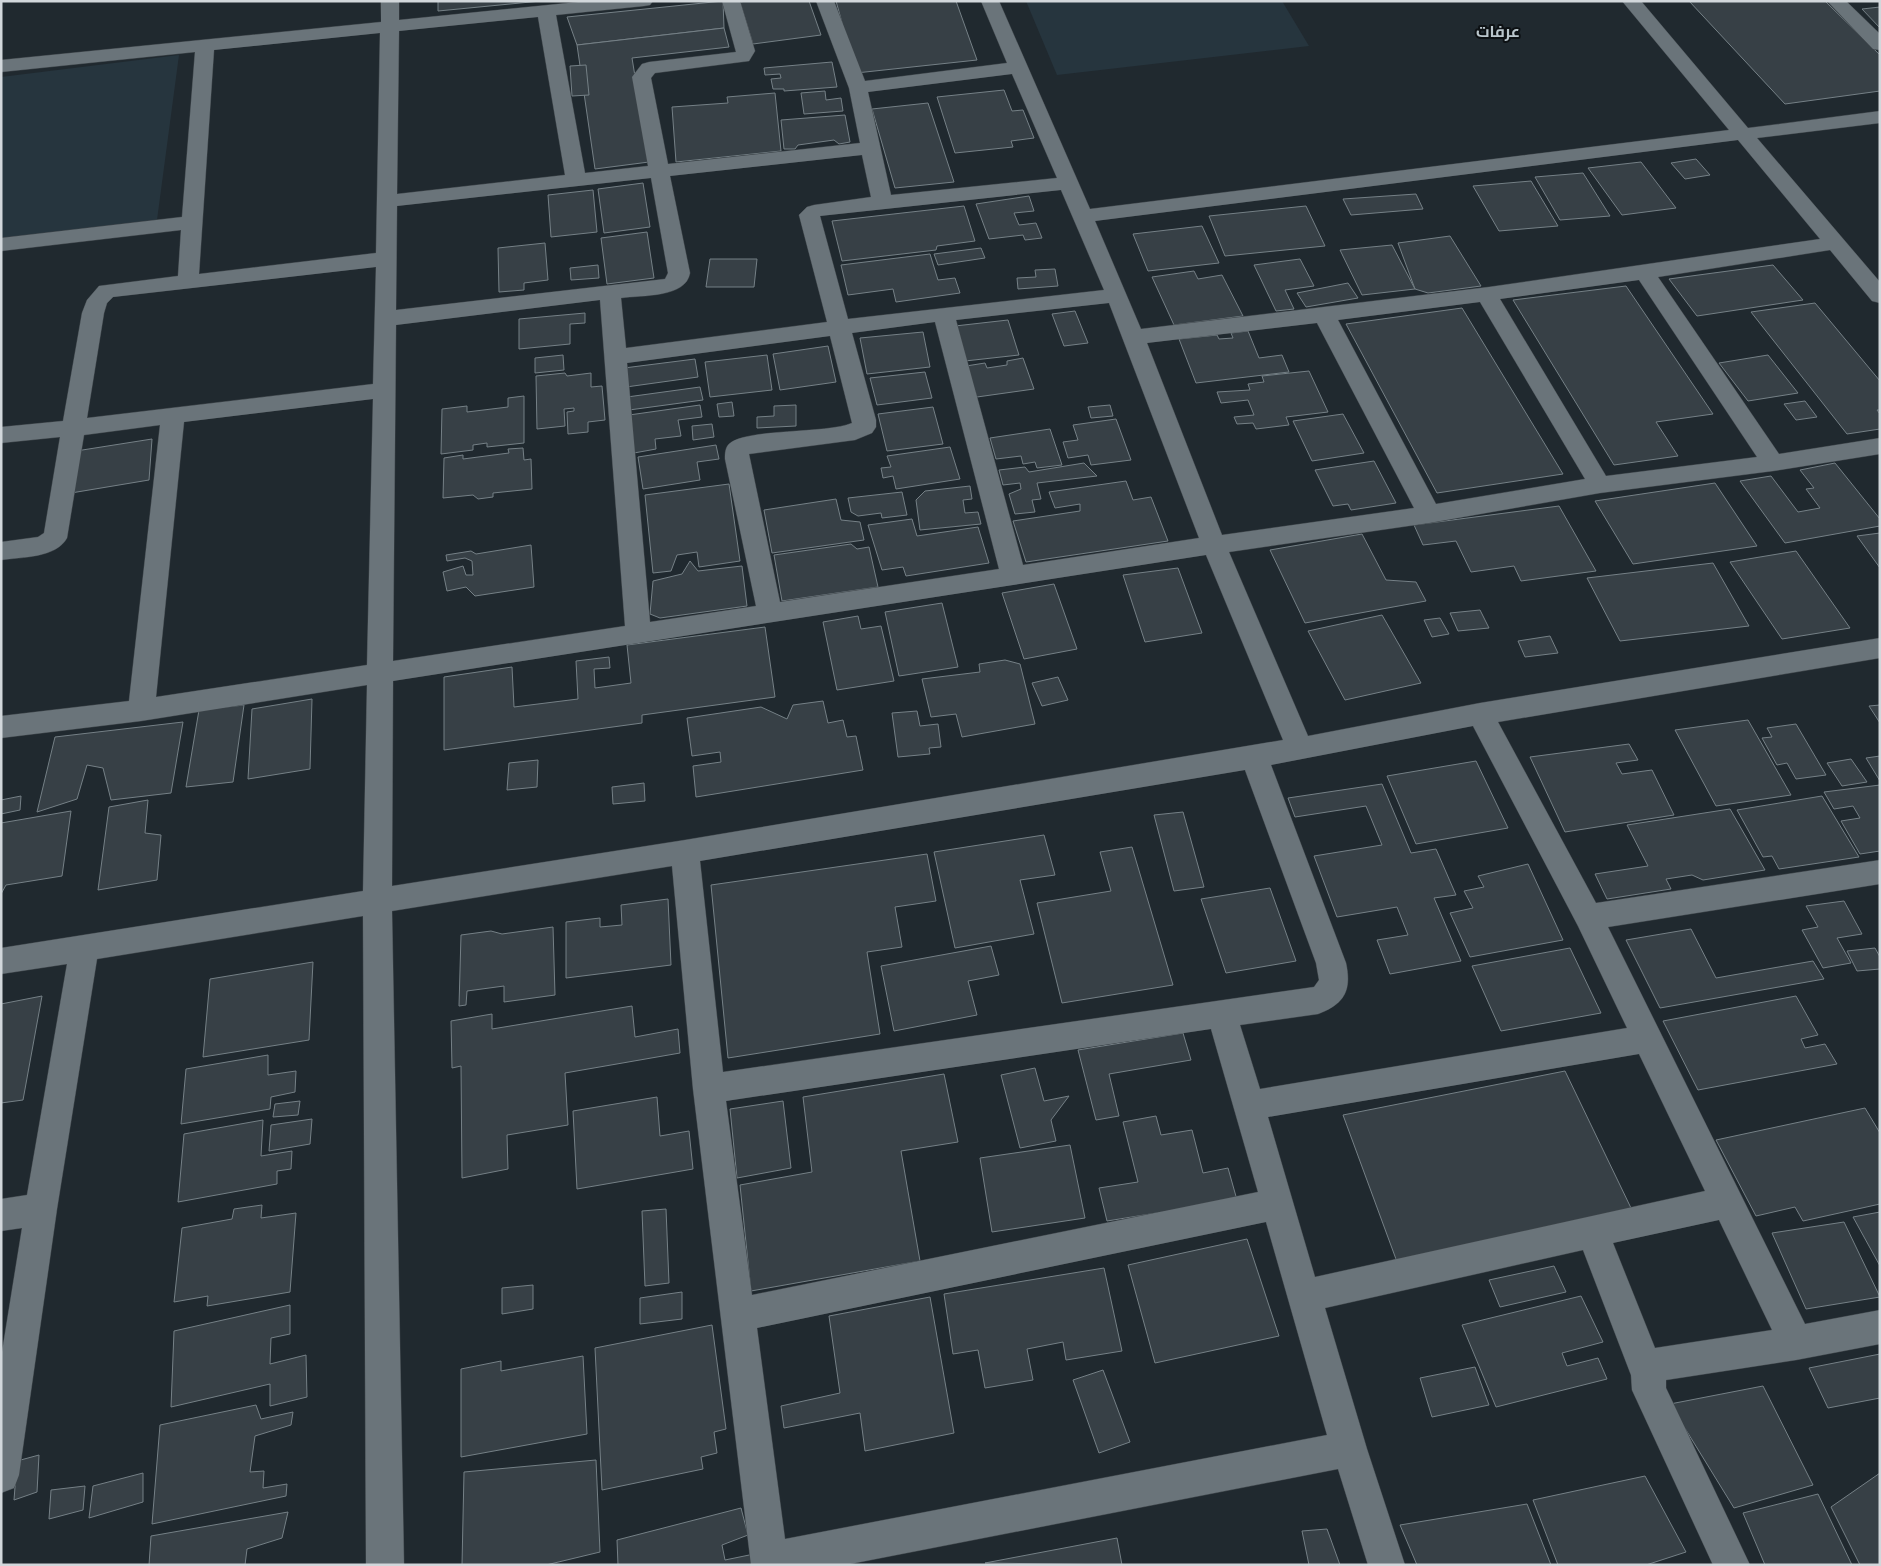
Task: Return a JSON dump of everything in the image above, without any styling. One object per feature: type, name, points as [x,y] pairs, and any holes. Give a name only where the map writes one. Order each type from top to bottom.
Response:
[{"type":"street","points":[[385,1565],[377,900],[390,1]]},
{"type":"street","points":[[1,66],[644,1]]},
{"type":"street","points":[[384,319],[671,284],[678,280],[679,273],[641,77],[649,68],[742,57],[746,52],[731,1]]},
{"type":"street","points":[[826,1],[858,88],[882,202]]},
{"type":"street","points":[[990,1],[1117,295],[1214,544],[1300,748]]},
{"type":"street","points":[[1630,1],[1880,296]]},
{"type":"street","points":[[1836,1],[1880,45]]},
{"type":"street","points":[[546,11],[576,181]]},
{"type":"street","points":[[188,282],[205,44]]},
{"type":"street","points":[[858,88],[1020,68]]},
{"type":"street","points":[[1083,216],[1880,117]]},
{"type":"street","points":[[387,202],[871,148]]},
{"type":"street","points":[[770,614],[737,459],[737,450],[746,445],[855,432],[864,427],[864,420],[809,216],[814,211],[882,202],[1069,183]]},
{"type":"street","points":[[1,245],[192,222]]},
{"type":"street","points":[[1134,337],[1325,317],[1485,293],[1644,273],[1835,243]]},
{"type":"street","points":[[1,551],[43,545],[55,538],[92,313],[94,305],[106,291],[385,259]]},
{"type":"street","points":[[1644,273],[1773,463]]},
{"type":"street","points":[[610,292],[638,634]]},
{"type":"street","points":[[1485,293],[1600,485]]},
{"type":"street","points":[[615,357],[944,314],[1117,295]]},
{"type":"street","points":[[944,314],[1013,576]]},
{"type":"street","points":[[1325,317],[1429,514]]},
{"type":"street","points":[[1,434],[73,428],[384,390]]},
{"type":"street","points":[[141,710],[173,415]]},
{"type":"street","points":[[1,727],[141,710],[1214,544],[1429,514],[1600,485],[1773,463],[1880,446]]},
{"type":"street","points":[[1,961],[685,852],[1254,757],[1480,714],[1878,650]]},
{"type":"street","points":[[1480,714],[1588,917],[1796,1343]]},
{"type":"street","points":[[709,1089],[1318,1000],[1329,994],[1335,982],[1331,963],[1254,757]]},
{"type":"street","points":[[685,852],[709,1089],[770,1563],[1349,1449]]},
{"type":"street","points":[[1588,917],[1880,872]]},
{"type":"street","points":[[2,1458],[84,949]]},
{"type":"street","points":[[1222,1014],[1349,1449],[1387,1565]]},
{"type":"street","points":[[1248,1106],[1648,1039]]},
{"type":"street","points":[[1304,1296],[1727,1202]]},
{"type":"street","points":[[738,1315],[1277,1204]]},
{"type":"street","points":[[1,1215],[41,1209]]},
{"type":"street","points":[[1592,1232],[1648,1375],[1649,1390],[1732,1565]]},
{"type":"street","points":[[1648,1375],[1652,1367],[1660,1364],[1796,1343],[1880,1327]]},
{"type":"shaded area","points":[[1026,1],[1282,1],[1309,46],[1057,75]]},
{"type":"shaded area","points":[[179,55],[157,220],[1,238],[1,77]]},
{"type":"building","points":[[438,1],[541,1],[438,11]]},
{"type":"building","points":[[723,1],[724,28],[577,45],[567,17]]},
{"type":"building","points":[[809,1],[821,35],[753,44],[740,2]]},
{"type":"building","points":[[836,1],[956,1],[977,60],[856,73]]},
{"type":"building","points":[[1689,1],[1825,1],[1880,55],[1880,91],[1785,104]]},
{"type":"building","points":[[1880,7],[1880,28],[1862,9]]},
{"type":"building","points":[[724,28],[729,47],[632,58],[649,162],[595,169],[577,45]]},
{"type":"building","points":[[832,62],[837,87],[784,91],[784,89],[773,89],[771,79],[781,78],[780,74],[765,75],[764,68]]},
{"type":"building","points":[[586,65],[589,95],[572,96],[570,66]]},
{"type":"building","points":[[1004,90],[1012,111],[1023,110],[1034,138],[1011,141],[1013,147],[955,153],[937,97]]},
{"type":"building","points":[[825,91],[826,100],[841,98],[843,111],[804,114],[801,93]]},
{"type":"building","points":[[775,93],[781,151],[676,162],[672,107],[728,103],[727,97]]},
{"type":"building","points":[[928,103],[954,182],[895,188],[872,109]]},
{"type":"building","points":[[845,115],[850,142],[839,144],[834,140],[798,145],[795,149],[784,149],[781,120]]},
{"type":"building","points":[[1696,159],[1710,175],[1685,179],[1671,163]]},
{"type":"building","points":[[1641,162],[1676,208],[1622,215],[1588,168]]},
{"type":"building","points":[[1583,173],[1610,216],[1560,220],[1535,177]]},
{"type":"building","points":[[1531,181],[1558,226],[1499,231],[1473,186]]},
{"type":"building","points":[[643,183],[650,227],[604,233],[598,189]]},
{"type":"building","points":[[593,190],[597,232],[551,237],[548,195]]},
{"type":"building","points":[[1416,194],[1423,209],[1351,215],[1343,199]]},
{"type":"building","points":[[1029,196],[1034,211],[1014,213],[1019,225],[1036,223],[1042,238],[1025,240],[1023,235],[989,239],[976,204]]},
{"type":"building","points":[[964,206],[975,241],[937,246],[936,250],[842,261],[832,221]]},
{"type":"building","points":[[1306,206],[1325,246],[1225,256],[1209,216]]},
{"type":"building","points":[[1202,226],[1219,263],[1148,271],[1133,234]]},
{"type":"building","points":[[647,232],[654,278],[607,284],[601,238]]},
{"type":"building","points":[[1450,236],[1481,286],[1428,293],[1415,289],[1398,243]]},
{"type":"building","points":[[545,243],[548,280],[524,283],[524,290],[499,292],[498,248]]},
{"type":"building","points":[[1392,245],[1415,289],[1362,295],[1340,250]]},
{"type":"building","points":[[981,248],[985,258],[938,265],[934,254]]},
{"type":"building","points":[[930,254],[938,280],[955,278],[960,293],[896,302],[893,289],[848,295],[841,265]]},
{"type":"building","points":[[710,259],[757,259],[754,287],[706,287]]},
{"type":"building","points":[[1300,259],[1314,286],[1285,290],[1294,309],[1276,311],[1254,265]]},
{"type":"building","points":[[598,265],[599,278],[571,280],[570,268]]},
{"type":"building","points":[[1773,265],[1803,300],[1697,316],[1669,279]]},
{"type":"building","points":[[1055,269],[1058,286],[1018,289],[1017,278],[1036,277],[1035,270]]},
{"type":"building","points":[[1194,271],[1198,279],[1222,275],[1243,316],[1174,325],[1152,277]]},
{"type":"building","points":[[1348,283],[1358,298],[1306,307],[1297,293]]},
{"type":"building","points":[[1626,286],[1713,414],[1656,422],[1678,456],[1614,465],[1513,300]]},
{"type":"building","points":[[1815,303],[1880,381],[1880,410],[1877,410],[1880,414],[1880,429],[1847,434],[1751,312]]},
{"type":"building","points":[[1462,308],[1563,474],[1437,493],[1346,324]]},
{"type":"building","points":[[1075,311],[1088,343],[1064,346],[1052,314]]},
{"type":"building","points":[[585,313],[585,323],[570,324],[570,344],[519,349],[519,319]]},
{"type":"building","points":[[1008,320],[1019,355],[965,361],[955,326]]},
{"type":"building","points":[[1248,331],[1259,358],[1282,355],[1289,372],[1196,383],[1179,339],[1217,335],[1219,339],[1233,338],[1231,333]]},
{"type":"building","points":[[923,332],[930,367],[867,374],[860,338]]},
{"type":"building","points":[[828,346],[836,382],[780,390],[773,354]]},
{"type":"building","points":[[563,355],[564,370],[535,373],[535,358]]},
{"type":"building","points":[[767,355],[772,390],[710,397],[705,362]]},
{"type":"building","points":[[1768,355],[1798,393],[1748,401],[1719,363]]},
{"type":"building","points":[[1023,358],[1034,389],[977,397],[966,366],[985,363],[987,368],[1007,365],[1007,361]]},
{"type":"building","points":[[695,359],[698,377],[626,387],[624,368]]},
{"type":"building","points":[[1309,371],[1328,412],[1286,417],[1289,425],[1256,429],[1253,423],[1237,424],[1234,417],[1254,415],[1248,400],[1221,403],[1217,392],[1250,390],[1248,384],[1264,382],[1262,376]]},
{"type":"building","points":[[925,372],[932,398],[877,405],[870,378]]},
{"type":"building","points":[[565,373],[567,376],[591,373],[591,387],[602,386],[605,420],[588,422],[588,432],[568,434],[567,412],[574,411],[574,408],[564,409],[565,426],[537,429],[536,376]]},
{"type":"building","points":[[700,387],[703,400],[629,410],[627,397]]},
{"type":"building","points":[[524,396],[524,443],[487,447],[487,443],[473,445],[473,450],[441,454],[442,409],[467,406],[467,412],[508,407],[508,398]]},
{"type":"building","points":[[1805,401],[1817,417],[1796,420],[1784,404]]},
{"type":"building","points":[[732,402],[734,416],[719,417],[717,404]]},
{"type":"building","points":[[700,405],[702,417],[678,420],[681,436],[655,439],[656,449],[634,453],[629,415]]},
{"type":"building","points":[[796,405],[796,426],[757,428],[757,417],[774,416],[774,406]]},
{"type":"building","points":[[1110,405],[1113,416],[1091,418],[1088,407]]},
{"type":"building","points":[[933,407],[943,444],[887,451],[878,414]]},
{"type":"building","points":[[1343,414],[1364,453],[1312,461],[1293,421]]},
{"type":"building","points":[[1116,419],[1131,460],[1091,465],[1088,455],[1068,458],[1063,442],[1078,440],[1073,425]]},
{"type":"building","points":[[712,424],[714,437],[693,440],[692,426]]},
{"type":"building","points":[[1050,429],[1062,465],[1037,468],[1035,462],[1023,464],[1021,456],[996,459],[990,438]]},
{"type":"building","points":[[152,439],[149,480],[71,493],[76,451]]},
{"type":"building","points":[[716,445],[719,459],[697,462],[700,480],[643,489],[638,457]]},
{"type":"building","points":[[950,447],[960,479],[896,489],[893,476],[883,478],[881,468],[891,467],[887,456]]},
{"type":"building","points":[[523,448],[524,460],[531,459],[532,489],[493,493],[493,497],[478,499],[473,495],[443,498],[444,458],[463,455],[463,459],[509,453],[508,449]]},
{"type":"building","points":[[1374,461],[1396,503],[1351,510],[1348,504],[1333,506],[1315,470]]},
{"type":"building","points":[[1084,463],[1097,476],[1037,483],[1041,499],[1032,500],[1035,512],[1015,514],[1009,494],[1021,489],[1020,483],[1003,485],[999,470],[1025,467],[1029,472]]},
{"type":"building","points":[[1835,463],[1880,519],[1880,526],[1785,543],[1740,481],[1771,476],[1798,512],[1820,508],[1806,489],[1814,488],[1800,470]]},
{"type":"building","points":[[1126,481],[1133,500],[1151,497],[1168,541],[1026,562],[1013,521],[1080,511],[1080,504],[1055,508],[1049,492]]},
{"type":"building","points":[[1715,483],[1757,546],[1633,564],[1595,501]]},
{"type":"building","points":[[729,484],[740,561],[699,567],[697,552],[677,555],[671,571],[653,573],[645,495]]},
{"type":"building","points":[[970,486],[972,499],[963,500],[965,513],[978,512],[981,524],[920,530],[916,500],[925,491]]},
{"type":"building","points":[[902,492],[907,515],[882,518],[881,513],[858,516],[851,512],[848,498]]},
{"type":"building","points":[[836,499],[841,520],[860,522],[864,540],[772,553],[764,510]]},
{"type":"building","points":[[1559,506],[1596,571],[1521,581],[1514,566],[1471,572],[1456,541],[1423,545],[1414,525]]},
{"type":"building","points":[[912,519],[917,536],[978,527],[989,563],[906,576],[903,567],[882,570],[868,525]]},
{"type":"building","points":[[1880,533],[1880,568],[1857,536]]},
{"type":"building","points":[[1362,534],[1386,580],[1416,582],[1426,601],[1305,623],[1270,550]]},
{"type":"building","points":[[851,544],[857,549],[869,547],[878,587],[782,601],[774,555]]},
{"type":"building","points":[[531,545],[534,587],[475,596],[466,587],[447,591],[443,572],[463,566],[466,575],[473,575],[472,561],[465,558],[447,561],[446,555],[471,551],[476,554]]},
{"type":"building","points":[[1796,551],[1850,628],[1782,639],[1730,562]]},
{"type":"building","points":[[690,561],[698,571],[742,566],[747,606],[660,618],[650,614],[653,581],[682,574]]},
{"type":"building","points":[[1713,563],[1749,626],[1620,641],[1587,578]]},
{"type":"building","points":[[1178,568],[1202,633],[1145,642],[1123,575]]},
{"type":"building","points":[[1054,584],[1077,649],[1024,659],[1002,593]]},
{"type":"building","points":[[942,603],[958,667],[899,676],[885,612]]},
{"type":"building","points":[[1480,610],[1489,628],[1458,631],[1450,613]]},
{"type":"building","points":[[1382,615],[1421,683],[1345,700],[1308,631]]},
{"type":"building","points":[[858,616],[861,629],[881,626],[894,681],[837,690],[823,622]]},
{"type":"building","points":[[1440,618],[1449,634],[1432,637],[1424,620]]},
{"type":"building","points":[[765,627],[775,697],[642,715],[642,723],[444,750],[444,677],[512,667],[514,707],[578,699],[576,661],[609,657],[610,668],[594,669],[595,688],[631,683],[627,645]]},
{"type":"building","points":[[1550,636],[1558,653],[1525,657],[1518,641]]},
{"type":"building","points":[[1005,660],[1020,664],[1035,724],[962,737],[956,714],[931,717],[922,679],[980,672],[979,664]]},
{"type":"building","points":[[1058,677],[1068,700],[1042,706],[1032,683]]},
{"type":"building","points":[[312,699],[310,769],[248,779],[252,709]]},
{"type":"building","points":[[823,701],[828,723],[843,720],[847,737],[856,736],[863,770],[696,797],[693,766],[721,762],[720,752],[692,756],[687,718],[761,707],[787,719],[793,705]]},
{"type":"building","points":[[244,705],[233,782],[186,787],[199,710]]},
{"type":"building","points":[[1880,705],[1880,723],[1869,706]]},
{"type":"building","points":[[917,711],[920,726],[938,724],[941,747],[929,748],[930,754],[898,757],[892,713]]},
{"type":"building","points":[[1748,720],[1791,795],[1716,806],[1675,730]]},
{"type":"building","points":[[183,722],[171,793],[111,800],[103,768],[87,765],[77,799],[37,812],[55,737]]},
{"type":"building","points":[[1796,724],[1826,775],[1796,779],[1787,763],[1777,765],[1762,738],[1772,737],[1767,728]]},
{"type":"building","points":[[1629,744],[1638,760],[1616,763],[1622,774],[1652,770],[1674,815],[1565,832],[1530,757]]},
{"type":"building","points":[[1880,756],[1880,781],[1866,758]]},
{"type":"building","points":[[1851,759],[1867,782],[1842,786],[1827,763]]},
{"type":"building","points":[[538,760],[537,787],[507,790],[509,763]]},
{"type":"building","points":[[1476,761],[1508,828],[1416,844],[1387,776]]},
{"type":"building","points":[[644,783],[645,801],[613,804],[612,787]]},
{"type":"building","points":[[1382,784],[1411,853],[1436,849],[1456,895],[1434,898],[1461,961],[1390,974],[1377,940],[1408,935],[1397,907],[1337,917],[1314,856],[1382,845],[1366,806],[1295,817],[1288,798]]},
{"type":"building","points":[[1880,785],[1880,851],[1860,854],[1841,821],[1860,818],[1853,806],[1834,809],[1824,792]]},
{"type":"building","points":[[21,796],[20,810],[1,814],[1,800]]},
{"type":"building","points":[[1822,796],[1859,857],[1779,869],[1772,856],[1763,857],[1737,810]]},
{"type":"building","points":[[148,800],[145,833],[161,835],[157,880],[98,890],[109,807]]},
{"type":"building","points":[[1730,809],[1765,870],[1703,880],[1692,875],[1666,879],[1671,889],[1607,899],[1595,874],[1648,866],[1627,825]]},
{"type":"building","points":[[71,811],[62,876],[6,885],[1,894],[1,823]]},
{"type":"building","points":[[1183,812],[1204,887],[1174,891],[1154,815]]},
{"type":"building","points":[[1044,835],[1055,875],[1020,880],[1034,934],[955,948],[934,852]]},
{"type":"building","points":[[1132,847],[1173,985],[1062,1003],[1037,903],[1111,891],[1100,852]]},
{"type":"building","points":[[927,854],[936,901],[895,907],[902,947],[867,952],[880,1034],[728,1058],[711,885]]},
{"type":"building","points":[[1528,864],[1563,940],[1470,957],[1450,913],[1473,908],[1464,891],[1484,887],[1478,876]]},
{"type":"building","points":[[1270,888],[1296,961],[1226,973],[1201,899]]},
{"type":"building","points":[[668,899],[671,965],[566,978],[566,922],[600,918],[600,927],[622,925],[621,905]]},
{"type":"building","points":[[1844,901],[1862,934],[1837,938],[1851,963],[1823,968],[1802,930],[1818,927],[1806,906]]},
{"type":"building","points":[[553,927],[555,995],[504,1002],[504,986],[467,991],[466,1005],[459,1006],[461,935],[491,931],[502,934]]},
{"type":"building","points":[[1691,929],[1716,978],[1813,961],[1824,979],[1660,1008],[1626,940]]},
{"type":"building","points":[[991,946],[999,975],[968,981],[977,1015],[894,1031],[881,966]]},
{"type":"building","points":[[1570,948],[1601,1013],[1501,1031],[1472,966]]},
{"type":"building","points":[[1875,948],[1880,957],[1880,969],[1857,971],[1847,951]]},
{"type":"building","points":[[313,962],[309,1040],[203,1057],[210,979]]},
{"type":"building","points":[[42,996],[23,1100],[1,1103],[1,1004]]},
{"type":"building","points":[[1796,996],[1818,1035],[1801,1039],[1805,1048],[1825,1044],[1837,1064],[1698,1090],[1663,1021]]},
{"type":"building","points":[[632,1006],[635,1037],[678,1029],[680,1053],[565,1073],[568,1125],[507,1135],[508,1169],[462,1178],[461,1066],[452,1068],[451,1021],[492,1014],[492,1029]]},
{"type":"building","points":[[1183,1033],[1191,1060],[1109,1074],[1119,1116],[1096,1120],[1078,1050]]},
{"type":"building","points":[[268,1055],[268,1075],[296,1071],[295,1092],[271,1097],[270,1109],[181,1124],[186,1069]]},
{"type":"building","points":[[1035,1068],[1044,1101],[1069,1096],[1051,1120],[1056,1141],[1020,1148],[1001,1075]]},
{"type":"building","points":[[1565,1071],[1631,1208],[1400,1270],[1343,1115]]},
{"type":"building","points":[[944,1074],[958,1142],[901,1151],[920,1261],[751,1291],[740,1185],[812,1172],[803,1097]]},
{"type":"building","points":[[657,1097],[660,1136],[689,1131],[693,1169],[577,1189],[573,1111]]},
{"type":"building","points":[[300,1101],[298,1115],[273,1117],[275,1104]]},
{"type":"building","points":[[783,1101],[791,1168],[737,1178],[730,1109]]},
{"type":"building","points":[[1865,1108],[1880,1133],[1880,1204],[1803,1221],[1795,1207],[1756,1216],[1716,1140]]},
{"type":"building","points":[[1156,1116],[1161,1135],[1192,1130],[1203,1173],[1228,1168],[1237,1200],[1107,1221],[1099,1188],[1138,1182],[1123,1122]]},
{"type":"building","points":[[312,1119],[310,1144],[269,1151],[271,1125]]},
{"type":"building","points":[[263,1120],[261,1156],[292,1151],[291,1169],[277,1171],[277,1184],[178,1202],[184,1134]]},
{"type":"building","points":[[1070,1145],[1085,1218],[992,1232],[980,1158]]},
{"type":"building","points":[[262,1205],[261,1218],[296,1213],[290,1292],[207,1306],[208,1296],[174,1302],[182,1228],[232,1219],[234,1209]]},
{"type":"building","points":[[666,1209],[669,1283],[645,1286],[642,1211]]},
{"type":"building","points":[[1880,1212],[1880,1266],[1853,1217]]},
{"type":"building","points":[[1844,1222],[1880,1297],[1806,1309],[1772,1233]]},
{"type":"building","points":[[1247,1239],[1279,1336],[1155,1363],[1128,1265]]},
{"type":"building","points":[[1554,1266],[1566,1292],[1500,1307],[1489,1280]]},
{"type":"building","points":[[1104,1268],[1122,1351],[1066,1360],[1063,1342],[1027,1349],[1033,1380],[985,1388],[978,1350],[953,1354],[944,1294]]},
{"type":"building","points":[[533,1285],[533,1309],[502,1314],[502,1288]]},
{"type":"building","points":[[682,1292],[682,1319],[640,1324],[640,1298]]},
{"type":"building","points":[[1581,1296],[1603,1342],[1562,1353],[1567,1366],[1598,1358],[1607,1379],[1496,1407],[1462,1325]]},
{"type":"building","points":[[930,1297],[954,1433],[865,1451],[860,1413],[784,1428],[781,1406],[840,1393],[829,1316]]},
{"type":"building","points":[[290,1305],[290,1334],[271,1338],[270,1364],[306,1355],[307,1397],[270,1406],[270,1384],[171,1407],[174,1331]]},
{"type":"building","points":[[712,1325],[726,1429],[714,1432],[717,1453],[701,1457],[703,1469],[602,1490],[595,1348]]},
{"type":"building","points":[[1880,1354],[1880,1398],[1828,1408],[1809,1368]]},
{"type":"building","points":[[583,1356],[587,1434],[461,1457],[461,1369],[501,1361],[501,1371]]},
{"type":"building","points":[[1475,1367],[1489,1405],[1432,1417],[1420,1378]]},
{"type":"building","points":[[1103,1370],[1130,1442],[1099,1453],[1073,1380]]},
{"type":"building","points":[[1763,1386],[1813,1485],[1734,1508],[1670,1404]]},
{"type":"building","points":[[256,1405],[261,1419],[293,1412],[291,1425],[255,1436],[250,1472],[264,1471],[263,1488],[287,1484],[286,1496],[152,1524],[160,1425]]},
{"type":"building","points":[[39,1455],[37,1492],[14,1500],[17,1461]]},
{"type":"building","points":[[596,1460],[600,1552],[546,1565],[462,1565],[464,1472]]},
{"type":"building","points":[[143,1473],[143,1502],[89,1518],[93,1486]]},
{"type":"building","points":[[1880,1473],[1880,1565],[1860,1565],[1831,1507]]},
{"type":"building","points":[[1645,1476],[1686,1552],[1646,1565],[1558,1565],[1533,1500]]},
{"type":"building","points":[[85,1486],[83,1510],[49,1519],[51,1490]]},
{"type":"building","points":[[1818,1494],[1852,1565],[1765,1565],[1743,1513]]},
{"type":"building","points":[[1527,1504],[1551,1565],[1417,1565],[1400,1525]]},
{"type":"building","points":[[741,1508],[748,1535],[722,1545],[725,1560],[759,1553],[758,1565],[618,1565],[617,1540]]},
{"type":"building","points":[[288,1512],[282,1538],[247,1549],[245,1565],[149,1565],[151,1536]]},
{"type":"building","points":[[1327,1529],[1340,1565],[1309,1565],[1302,1531]]},
{"type":"building","points":[[1117,1538],[1122,1565],[985,1563]]},
{"type":"district","name":"عرفات","points":[[1498,31]]}]
